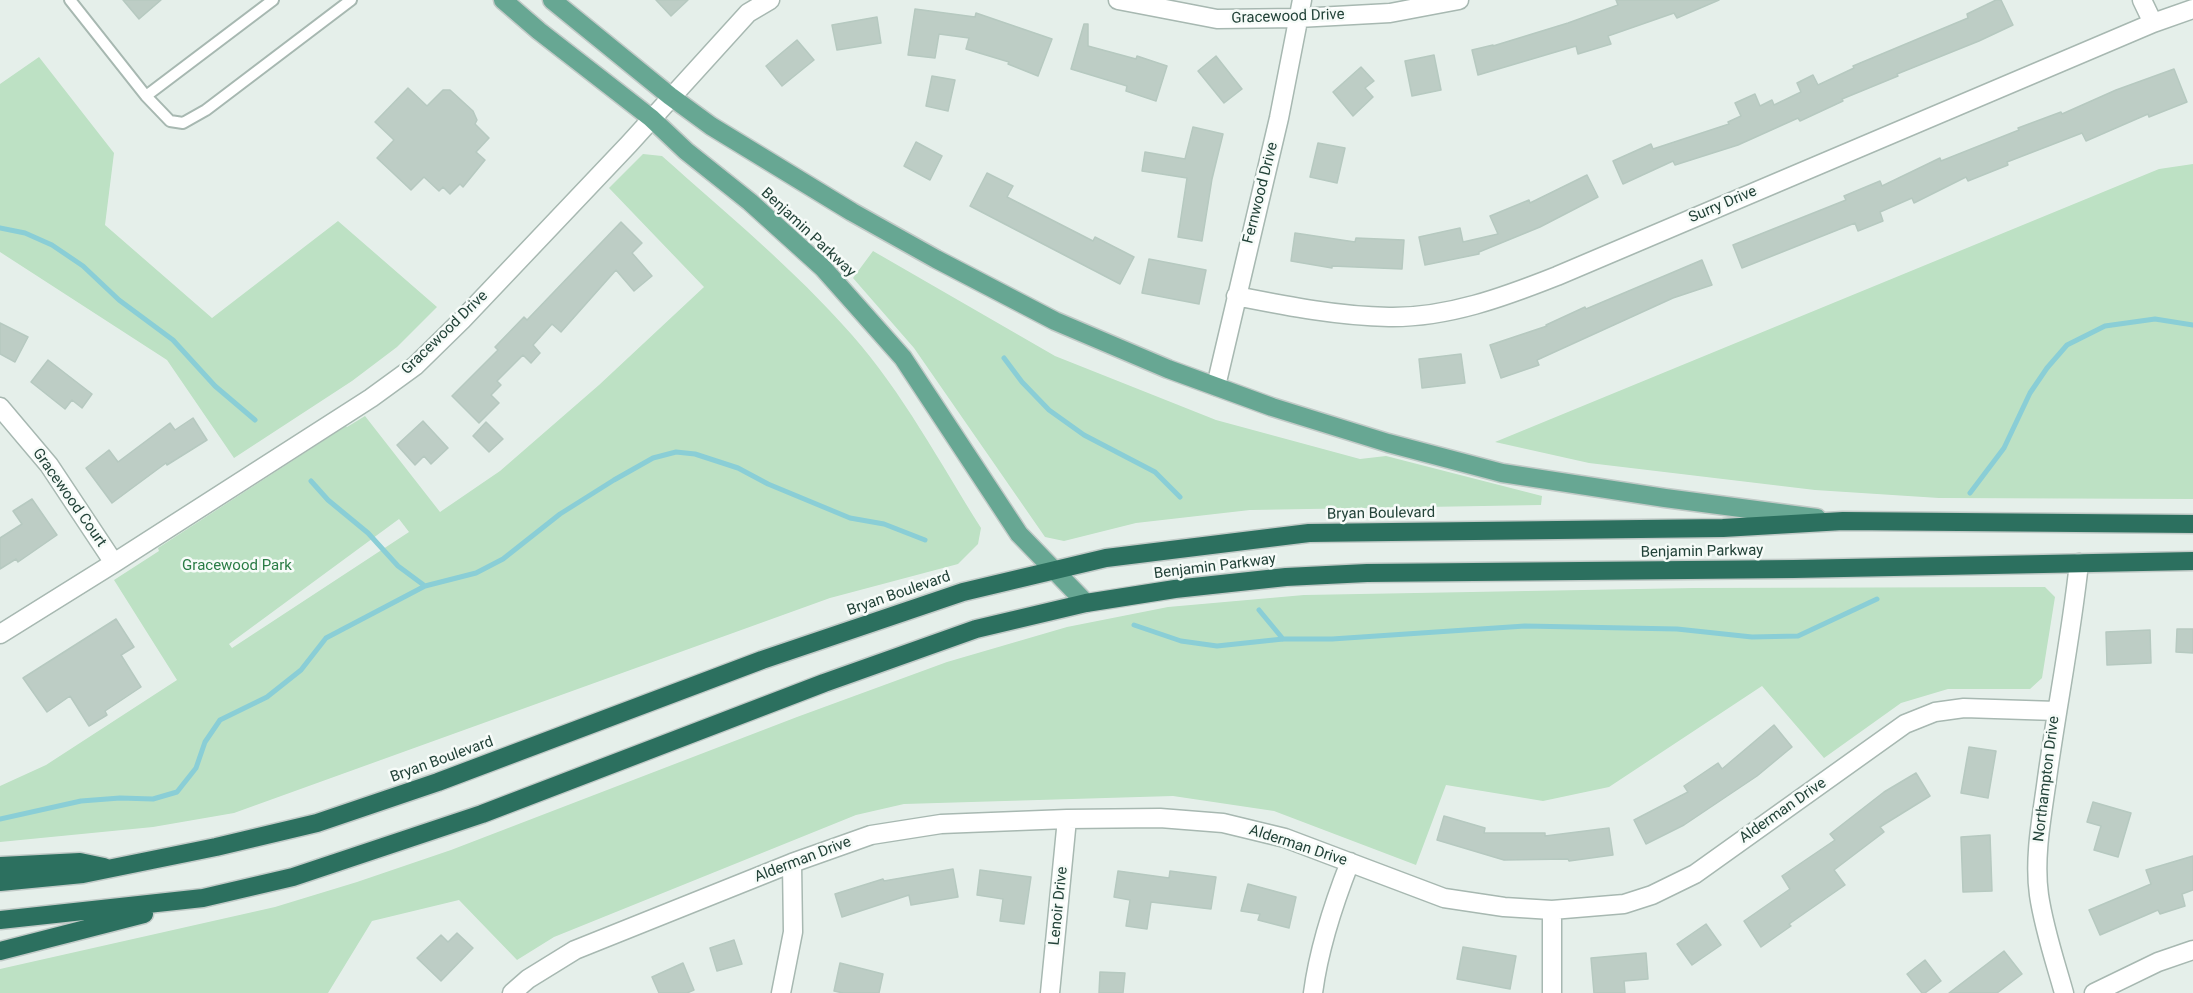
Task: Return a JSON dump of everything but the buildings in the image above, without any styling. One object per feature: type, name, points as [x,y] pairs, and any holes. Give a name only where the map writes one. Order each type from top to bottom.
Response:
[{"type":"highway","name":"Bryan Boulevard","points":[[0,882],[111,869],[216,847],[316,822],[438,782],[774,656],[963,592],[1106,558],[1309,533],[1723,528],[1843,521]]},
{"type":"highway","name":"Benjamin Parkway","points":[[1843,521],[2193,524]]},
{"type":"highway","name":"Benjamin Parkway","points":[[1086,603],[1175,589],[1286,577],[1367,573],[1794,569],[2193,561]]},
{"type":"highway","points":[[0,951],[203,898],[293,878],[482,814],[824,683],[976,629],[1086,603]]},
{"type":"highway","points":[[0,866],[80,862],[111,869]]},
{"type":"highway","points":[[0,920],[203,898]]},
{"type":"main road","name":"Benjamin Parkway","points":[[503,0],[651,118],[686,151],[750,202],[823,268],[898,351],[1019,534],[1086,603]]},
{"type":"main road","name":"Benjamin Parkway","points":[[552,0],[670,96],[711,126],[852,212],[1055,321],[1168,369],[1272,407],[1377,440],[1502,473],[1665,498],[1843,521]]},
{"type":"street","name":"Gracewood Drive","points":[[0,634],[371,398],[416,366],[462,320],[748,13],[770,0]]},
{"type":"street","name":"Gracewood Drive","points":[[1118,0],[1217,19],[1300,9],[1390,13],[1459,0]]},
{"type":"street","points":[[2142,0],[2152,23]]},
{"type":"street","name":"Fernwood Drive","points":[[1216,386],[1279,117],[1300,9]]},
{"type":"street","name":"Surry Drive","points":[[1236,296],[1325,313],[1391,317],[1447,311],[1500,298],[1568,272],[2152,23],[2193,9]]},
{"type":"street","name":"Gracewood Court","points":[[0,407],[49,465],[114,563]]},
{"type":"street","name":"Northampton Drive","points":[[2064,993],[2038,894],[2038,844],[2056,711],[2072,626],[2079,563]]},
{"type":"street","name":"Alderman Drive","points":[[512,993],[528,979],[575,950],[792,863],[871,835],[941,824],[1160,818],[1223,823],[1286,838],[1444,898],[1504,907],[1552,910],[1624,904],[1652,895],[1695,874],[1905,724],[1935,712],[1964,708],[2056,711]]},
{"type":"street","name":"Lenoir Drive","points":[[1050,993],[1067,819]]},
{"type":"street","points":[[1313,993],[1317,964],[1332,908],[1350,862]]},
{"type":"street","points":[[781,993],[793,932],[792,863]]},
{"type":"street","points":[[1552,910],[1552,993]]},
{"type":"street","points":[[2094,993],[2158,962],[2193,950]]},
{"type":"lane","points":[[70,0],[146,96],[170,121],[183,123],[206,110],[351,0]]},
{"type":"lane","points":[[146,96],[273,0]]},
{"type":"green space","points":[[39,57],[114,153],[105,225],[212,318],[338,221],[437,307],[397,347],[352,381],[234,458],[167,360],[0,252],[0,84]]},
{"type":"green space","name":"Gracewood Park","points":[[643,154],[662,156],[807,287],[852,335],[888,380],[981,528],[978,544],[958,564],[830,598],[234,813],[153,827],[0,842],[0,786],[46,765],[177,680],[114,580],[159,551],[158,548],[365,416],[440,512],[500,471],[599,385],[704,287],[609,188]],"holes":[[[399,519],[409,532],[232,648],[229,644]]]},
{"type":"green space","points":[[2193,164],[2193,499],[1939,498],[1815,490],[1589,463],[1495,442],[2159,169]]},
{"type":"green space","points":[[873,251],[1055,356],[1216,420],[1360,459],[1386,456],[1542,496],[1541,505],[1250,510],[1136,523],[1064,541],[1045,537],[914,348],[853,278]]},
{"type":"green space","points":[[2045,587],[2055,597],[2042,678],[2030,689],[1948,689],[1901,703],[1824,758],[1762,686],[1609,787],[1543,801],[1446,785],[1416,865],[1274,811],[1173,796],[904,804],[856,815],[554,937],[517,960],[459,900],[372,921],[328,993],[0,993],[0,969],[275,907],[357,882],[451,850],[947,662],[1067,627],[1168,607],[1304,595],[1694,588]]},
{"type":"waterway","points":[[0,228],[25,233],[52,245],[83,266],[119,300],[173,340],[215,386],[255,420]]},
{"type":"waterway","points":[[1970,493],[2004,448],[2030,393],[2067,345],[2105,326],[2155,319],[2193,325]]},
{"type":"waterway","points":[[1004,358],[1022,382],[1049,410],[1084,435],[1155,472],[1180,497]]},
{"type":"waterway","points":[[0,819],[81,801],[120,798],[153,799],[177,792],[196,768],[205,742],[220,720],[267,697],[301,670],[326,638],[425,586],[476,573],[503,559],[560,514],[653,458],[676,452],[695,454],[738,468],[768,484],[850,518],[884,524],[925,540]]},
{"type":"waterway","points":[[311,481],[328,500],[368,533],[398,566],[425,586]]},
{"type":"waterway","points":[[1134,625],[1181,641],[1217,646],[1283,639],[1332,639],[1525,626],[1677,629],[1752,637],[1798,636],[1877,599]]},
{"type":"waterway","points":[[1259,610],[1283,639]]}]
